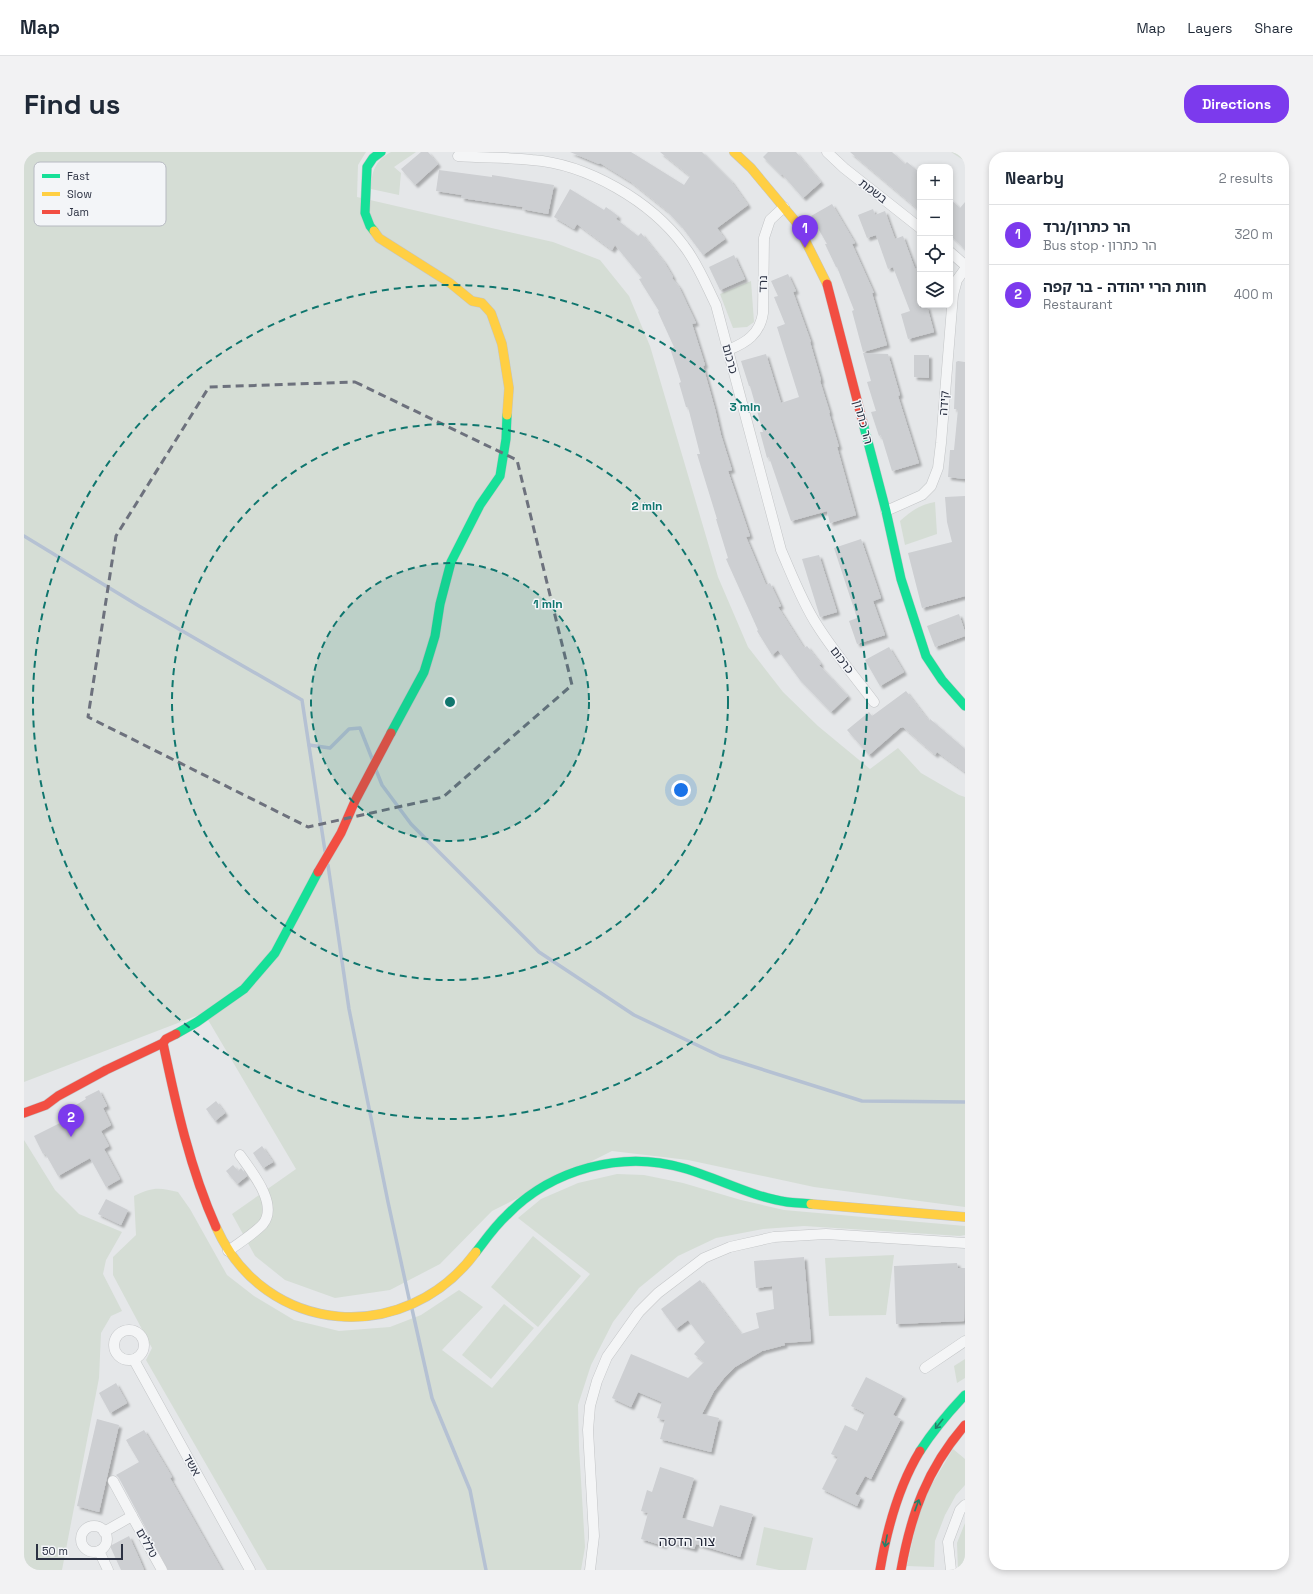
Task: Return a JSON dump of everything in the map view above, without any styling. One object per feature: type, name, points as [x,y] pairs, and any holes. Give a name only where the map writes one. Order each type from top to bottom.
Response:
[{"type":"street","points":[[24,1113],[46,1105],[58,1096],[106,1070],[163,1043],[166,1039],[197,1022],[244,989],[275,954],[313,880],[341,833],[355,801],[424,672],[435,636],[440,604],[451,562],[480,505],[500,476],[506,439],[509,388],[502,344],[491,313],[482,303],[472,301],[450,283],[379,238],[370,226],[365,213],[367,167],[373,158],[381,152]]},
{"type":"street","name":"הר כתרון","points":[[734,152],[751,168],[796,222],[827,285],[886,511],[901,579],[926,656],[942,680],[965,706]]},
{"type":"street","name":"בשמת","points":[[827,152],[844,168],[917,226]]},
{"type":"street","name":"כרכום","points":[[458,156],[532,160],[567,166],[596,176],[642,205],[664,222],[684,246],[700,270],[716,305],[779,540],[787,564],[816,623],[835,652],[874,702]]},
{"type":"street","name":"נרד","points":[[728,350],[739,346],[753,335],[761,325],[764,238],[770,220],[784,208]]},
{"type":"street","points":[[953,255],[965,265]]},
{"type":"street","name":"קידה","points":[[886,511],[922,495],[931,486],[938,468],[953,296],[958,280],[965,269]]},
{"type":"street","points":[[163,1043],[171,1085],[205,1205],[228,1251],[236,1263],[261,1287],[288,1304],[319,1315],[348,1318],[373,1317],[401,1310],[429,1297],[450,1282],[497,1225],[520,1201],[556,1179],[605,1164],[632,1160],[669,1163],[758,1194],[786,1202],[965,1217]]},
{"type":"street","points":[[228,1251],[263,1224],[268,1215],[267,1203],[258,1180],[240,1155]]},
{"type":"street","points":[[590,1570],[594,1536],[588,1430],[590,1406],[597,1381],[607,1357],[639,1312],[658,1293],[704,1258],[730,1247],[774,1237],[826,1234],[965,1243]]},
{"type":"street","points":[[924,1368],[965,1341]]},
{"type":"street","name":"אשד","points":[[134,1360],[250,1570]]},
{"type":"street","points":[[880,1570],[893,1510],[911,1465],[932,1432],[965,1395]]},
{"type":"street","points":[[901,1570],[907,1537],[921,1494],[937,1461],[965,1425]]},
{"type":"street","name":"טללים","points":[[113,1481],[162,1570]]},
{"type":"street","points":[[951,1570],[948,1542],[960,1510],[965,1505]]},
{"type":"street","name":"טללים","points":[[104,1532],[132,1516]]},
{"type":"street","points":[[93,1526],[104,1532],[106,1540],[105,1544],[99,1550],[91,1552],[84,1547],[81,1536],[86,1529],[93,1526]]},
{"type":"street","points":[[99,1550],[108,1570]]},
{"type":"highlighted area","points":[[355,382],[517,460],[572,685],[443,797],[308,827],[88,717],[116,536],[209,387]]},
{"type":"shaded area","points":[[24,152],[366,152],[358,165],[357,197],[553,242],[600,260],[629,296],[650,346],[718,577],[748,647],[783,692],[818,726],[870,769],[898,748],[921,773],[965,797],[965,1207],[814,1187],[688,1160],[612,1151],[492,1211],[440,1264],[390,1290],[335,1298],[285,1280],[255,1256],[232,1214],[296,1169],[204,1013],[24,1082]]},
{"type":"shaded area","points":[[391,152],[416,152],[394,167],[401,173],[399,195],[371,189],[373,172],[377,163]]},
{"type":"shaded area","points":[[951,152],[965,152],[965,161]]},
{"type":"shaded area","points":[[751,281],[754,322],[747,327],[733,328],[720,294]]},
{"type":"shaded area","points":[[935,502],[937,534],[905,545],[900,521],[916,508]]},
{"type":"shaded area","points":[[24,1140],[55,1190],[79,1214],[122,1232],[106,1260],[103,1274],[122,1311],[111,1316],[101,1333],[99,1378],[62,1570],[24,1570]]},
{"type":"shaded area","points":[[617,1174],[644,1175],[683,1183],[741,1200],[784,1210],[965,1226],[965,1235],[960,1236],[804,1226],[763,1229],[716,1238],[678,1256],[639,1288],[613,1322],[591,1365],[578,1405],[585,1547],[581,1570],[267,1570],[146,1360],[152,1348],[113,1275],[113,1257],[136,1235],[134,1196],[151,1189],[166,1189],[178,1192],[190,1209],[227,1275],[254,1296],[294,1320],[339,1331],[390,1327],[421,1315],[459,1290],[483,1307],[442,1350],[492,1388],[590,1274],[518,1218],[541,1199],[578,1183]]},
{"type":"shaded area","points":[[533,1236],[581,1276],[538,1327],[491,1287]]},
{"type":"shaded area","points":[[894,1255],[886,1315],[829,1316],[825,1258]]},
{"type":"shaded area","points":[[504,1304],[534,1328],[491,1379],[462,1355]]},
{"type":"shaded area","points":[[965,1359],[965,1378],[957,1383],[954,1366]]},
{"type":"shaded area","points":[[953,1449],[965,1459],[965,1485],[956,1495],[945,1515],[935,1541],[934,1567],[907,1566],[917,1520],[929,1489]]},
{"type":"shaded area","points":[[965,1523],[965,1570],[958,1570],[957,1543]]},
{"type":"shaded area","points":[[764,1527],[813,1538],[806,1570],[779,1570],[756,1565]]},
{"type":"building","points":[[421,152],[428,152],[438,164],[415,185],[401,169]]},
{"type":"building","points":[[570,152],[631,152],[684,185],[690,176],[660,152],[702,152],[731,181],[748,205],[717,228],[725,239],[703,255],[682,227],[666,210],[631,182],[600,163],[599,164]]},
{"type":"building","points":[[768,152],[796,152],[821,182],[803,198],[782,174],[781,175],[763,157]]},
{"type":"building","points":[[850,152],[892,152],[905,164],[907,162],[917,170],[917,208]]},
{"type":"building","points":[[439,170],[492,177],[492,175],[554,185],[548,214],[522,209],[523,207],[461,198],[462,195],[436,191]]},
{"type":"building","points":[[570,189],[604,210],[606,207],[618,216],[616,219],[638,236],[641,233],[664,262],[673,277],[672,278],[679,287],[696,323],[692,324],[705,365],[703,366],[732,470],[728,471],[750,536],[746,537],[766,585],[770,583],[781,606],[778,607],[804,648],[807,646],[821,664],[819,665],[848,696],[831,712],[800,680],[778,650],[772,655],[757,631],[758,630],[726,559],[728,558],[697,454],[700,454],[688,407],[686,407],[679,383],[681,382],[670,348],[674,347],[658,312],[659,311],[639,279],[642,278],[615,245],[612,250],[577,224],[574,229],[554,217]]},
{"type":"building","points":[[953,202],[960,208],[965,202],[965,249],[953,238]]},
{"type":"building","points":[[832,204],[855,243],[852,244],[874,293],[872,293],[887,345],[863,352],[852,311],[854,310],[837,267],[825,244],[827,244],[811,216]]},
{"type":"building","points":[[873,209],[875,215],[885,211],[895,239],[903,236],[915,269],[917,268],[917,308],[928,308],[934,332],[908,339],[901,314],[910,311],[893,267],[888,269],[876,235],[867,238],[858,215]]},
{"type":"building","points":[[734,255],[745,279],[720,290],[709,267]]},
{"type":"building","points":[[788,274],[796,291],[793,292],[811,342],[820,381],[839,447],[837,447],[856,515],[830,523],[827,511],[791,521],[769,457],[767,458],[760,432],[763,432],[741,361],[766,354],[781,403],[799,397],[777,327],[785,324],[774,297],[778,296],[771,281]]},
{"type":"building","points":[[863,353],[888,354],[900,395],[898,396],[919,463],[892,471],[881,435],[879,436],[871,412],[876,411],[867,382],[871,381]]},
{"type":"building","points":[[914,355],[929,355],[929,378],[914,377]]},
{"type":"building","points":[[956,362],[965,362],[965,479],[948,477],[950,450],[954,450],[958,409],[954,409]]},
{"type":"building","points":[[965,496],[965,596],[922,608],[908,553],[952,542],[947,522],[945,497]]},
{"type":"building","points":[[861,539],[881,598],[873,601],[885,635],[857,644],[849,621],[857,618],[834,548]]},
{"type":"building","points":[[819,555],[837,612],[820,617],[802,559]]},
{"type":"building","points":[[959,614],[965,636],[935,647],[927,626]]},
{"type":"building","points":[[889,647],[904,672],[880,686],[865,660]]},
{"type":"building","points":[[906,691],[929,721],[930,719],[965,749],[965,772],[937,752],[935,755],[903,727],[869,755],[847,730],[869,712],[872,716]]},
{"type":"building","points":[[99,1090],[107,1106],[103,1108],[111,1125],[101,1131],[109,1146],[104,1149],[120,1179],[106,1187],[90,1158],[58,1176],[45,1153],[43,1154],[34,1136],[68,1119],[64,1112],[86,1099],[85,1097]]},
{"type":"building","points":[[216,1101],[225,1113],[215,1121],[206,1109]]},
{"type":"building","points":[[262,1146],[273,1162],[263,1168],[253,1153]]},
{"type":"building","points":[[233,1165],[238,1171],[241,1168],[247,1176],[237,1184],[226,1171]]},
{"type":"building","points":[[106,1199],[128,1210],[121,1225],[98,1214]]},
{"type":"building","points":[[804,1257],[811,1341],[784,1343],[785,1345],[762,1351],[735,1367],[724,1378],[714,1391],[702,1414],[719,1418],[711,1452],[660,1439],[665,1420],[657,1418],[662,1402],[638,1392],[631,1407],[612,1398],[631,1354],[688,1378],[704,1362],[694,1354],[705,1342],[688,1320],[676,1329],[661,1309],[700,1280],[741,1334],[759,1328],[756,1313],[774,1309],[772,1286],[756,1288],[754,1261]]},
{"type":"building","points":[[957,1263],[958,1268],[965,1268],[964,1321],[896,1324],[894,1266]]},
{"type":"building","points":[[866,1377],[903,1396],[893,1415],[901,1419],[871,1479],[865,1476],[855,1494],[861,1497],[857,1506],[822,1489],[838,1457],[831,1454],[845,1425],[857,1431],[865,1413],[851,1406]]},
{"type":"building","points":[[116,1383],[127,1403],[110,1413],[99,1393]]},
{"type":"building","points":[[97,1419],[119,1425],[99,1512],[77,1506]]},
{"type":"building","points":[[144,1430],[172,1477],[170,1478],[222,1570],[168,1570],[116,1475],[139,1462],[126,1440]]},
{"type":"building","points":[[660,1467],[694,1478],[682,1518],[713,1527],[720,1505],[753,1514],[740,1557],[696,1544],[694,1549],[665,1541],[664,1546],[641,1539],[648,1513],[641,1511],[647,1490],[652,1492]]},
{"type":"building","points":[[129,1536],[144,1570],[121,1570],[110,1546]]},
{"type":"waterway","points":[[24,536],[139,606],[302,700],[325,851]]},
{"type":"waterway","points":[[309,745],[330,748],[349,729],[360,728],[373,761]]},
{"type":"waterway","points":[[376,770],[382,785],[411,824],[539,952],[634,1015],[720,1056],[862,1101],[965,1102]]},
{"type":"waterway","points":[[328,865],[349,1009],[410,1303]]},
{"type":"waterway","points":[[412,1309],[432,1398],[470,1490],[486,1570]]},
{"type":"traffic: fast","points":[[374,231],[370,226],[365,213],[367,167],[373,158],[381,152]]},
{"type":"traffic: fast","points":[[391,733],[424,672],[435,636],[440,604],[451,562],[480,505],[500,476],[506,439],[507,415]]},
{"type":"traffic: fast","points":[[863,423],[886,511],[901,579],[926,656],[942,680],[965,706]]},
{"type":"traffic: fast","points":[[176,1034],[197,1022],[244,989],[275,953],[318,872]]},
{"type":"traffic: fast","points":[[476,1252],[507,1215],[525,1199],[566,1175],[612,1163],[636,1161],[660,1163],[696,1172],[748,1192],[774,1200],[811,1204]]},
{"type":"traffic: fast","points":[[920,1451],[941,1422],[965,1395]]},
{"type":"traffic: slow","points":[[734,152],[751,168],[796,222],[827,284]]},
{"type":"traffic: slow","points":[[374,231],[379,238],[450,283],[472,301],[482,303],[491,313],[502,344],[509,388],[507,415]]},
{"type":"traffic: slow","points":[[811,1204],[965,1217]]},
{"type":"traffic: slow","points":[[216,1227],[238,1264],[267,1291],[301,1308],[338,1316],[376,1315],[413,1304],[447,1283],[476,1252]]},
{"type":"traffic: jam","points":[[827,284],[863,423]]},
{"type":"traffic: jam","points":[[318,872],[341,833],[355,801],[391,733]]},
{"type":"traffic: jam","points":[[24,1113],[46,1105],[58,1096],[106,1070],[163,1043],[166,1039],[176,1034]]},
{"type":"traffic: jam","points":[[163,1043],[191,1160],[216,1227]]},
{"type":"traffic: jam","points":[[901,1570],[910,1530],[922,1493],[940,1458],[965,1425]]},
{"type":"traffic: jam","points":[[880,1570],[894,1509],[905,1479],[920,1451]]},
{"type":"place","name":"הר כתרון/נרד","points":[[805,248]]},
{"type":"place","name":"חוות הרי יהודה - בר קפה","points":[[71,1137]]},
{"type":"district","name":"צור הדסה","points":[[687,1541]]}]
